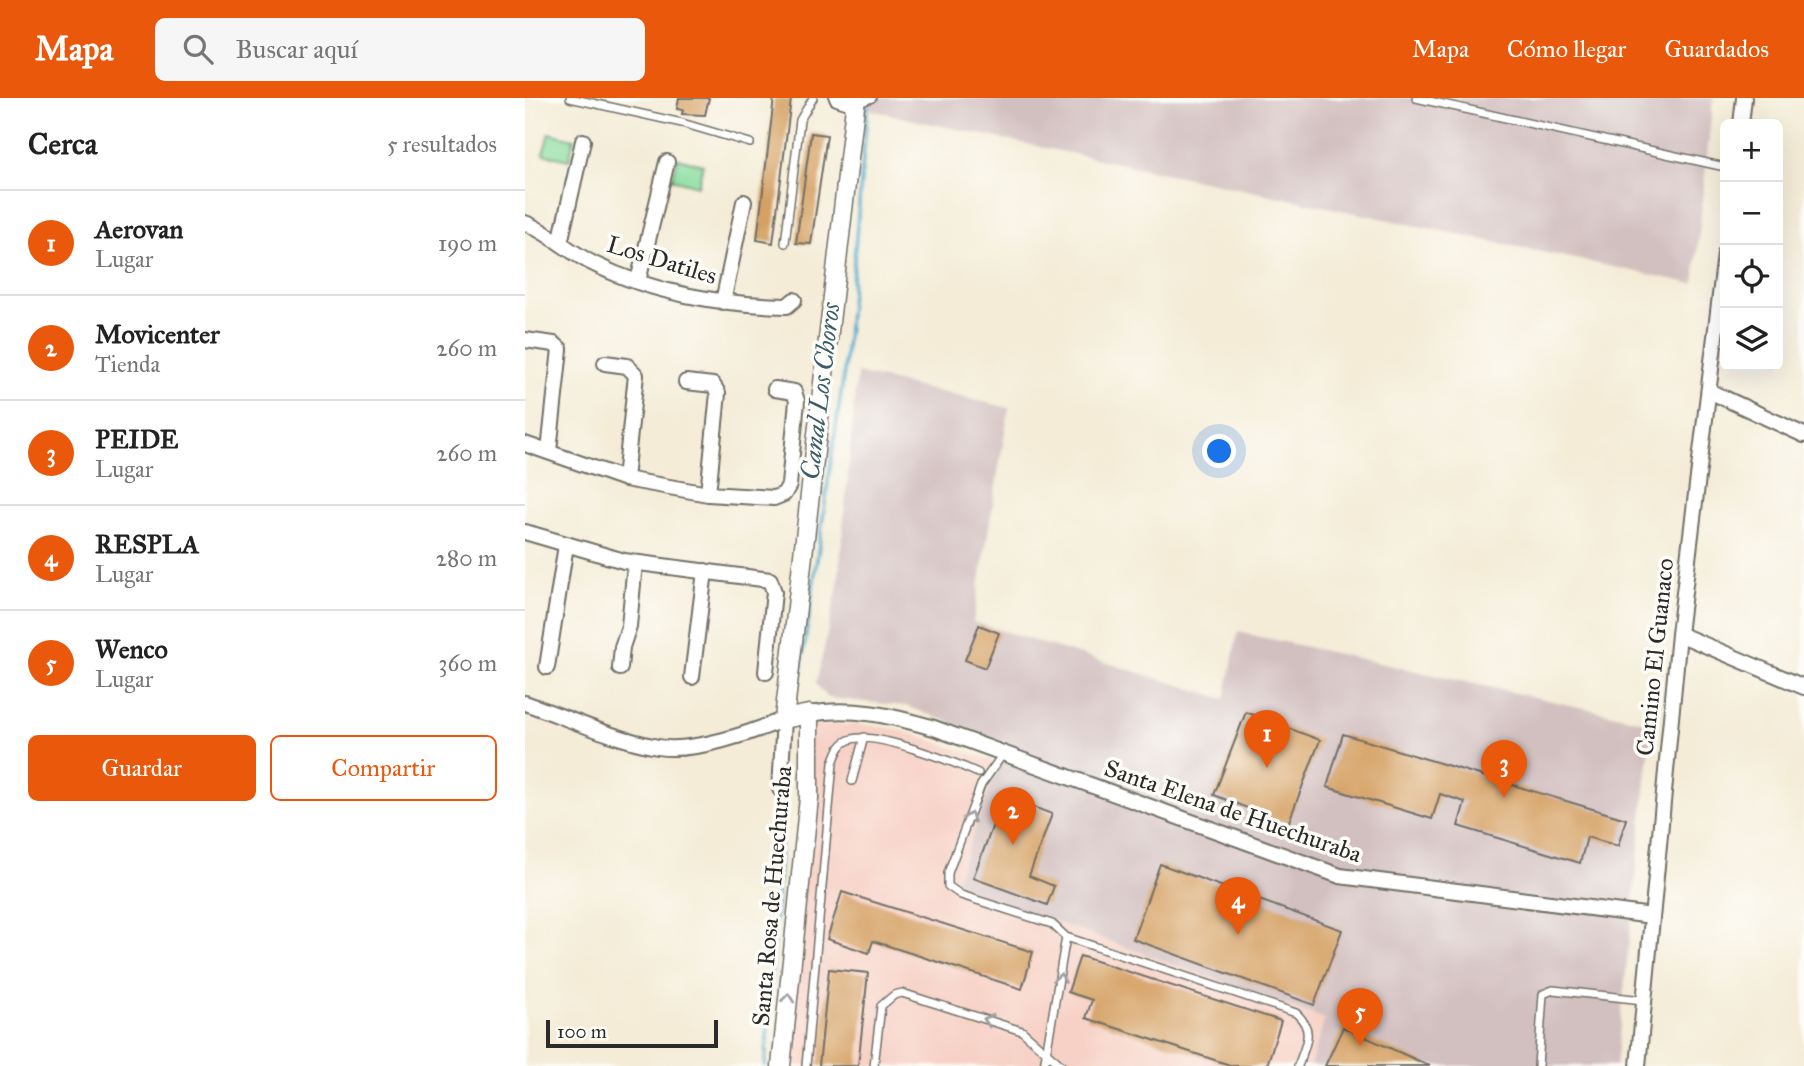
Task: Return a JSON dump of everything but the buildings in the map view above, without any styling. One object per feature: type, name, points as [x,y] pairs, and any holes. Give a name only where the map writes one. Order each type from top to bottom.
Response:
[{"type":"street","points":[[837,98],[861,100]]},
{"type":"street","points":[[1742,119],[1744,98]]},
{"type":"street","name":"Santa Rosa de Huechuraba","points":[[780,789],[783,719],[861,100]]},
{"type":"street","points":[[560,243],[583,141]]},
{"type":"street","points":[[638,281],[667,162]]},
{"type":"street","points":[[723,302],[744,202]]},
{"type":"street","name":"Los Datiles","points":[[525,223],[595,265],[638,281],[723,302],[787,306],[794,300]]},
{"type":"street","name":"Camino El Guanaco","points":[[1638,1066],[1679,634],[1720,297]]},
{"type":"street","points":[[525,340],[554,344],[560,349],[549,451]]},
{"type":"street","points":[[605,363],[627,366],[636,375],[625,479]]},
{"type":"street","points":[[686,382],[713,385],[717,390],[708,494]]},
{"type":"street","points":[[525,444],[625,479],[708,494],[774,498],[786,492],[797,398],[794,392],[775,389]]},
{"type":"street","points":[[1709,391],[1804,435]]},
{"type":"street","points":[[525,532],[635,563],[764,578],[772,582],[774,592],[766,672]]},
{"type":"street","points":[[547,667],[566,545]]},
{"type":"street","points":[[620,668],[623,642],[629,626],[635,563]]},
{"type":"street","points":[[692,677],[705,571]]},
{"type":"street","points":[[1679,634],[1804,687]]},
{"type":"street","points":[[525,703],[660,748],[708,742],[762,728],[783,719],[809,714]]},
{"type":"street","name":"Santa Elena de Huechuraba","points":[[809,714],[838,711],[899,718],[1354,880],[1652,916]]},
{"type":"street","name":"Santa Rosa de Huechuraba","points":[[781,1066],[809,798],[809,714]]},
{"type":"lane","points":[[570,98],[682,123],[750,143]]},
{"type":"lane","points":[[785,243],[800,120],[813,98]]},
{"type":"lane","points":[[1416,98],[1720,166]]},
{"type":"lane","points":[[806,1066],[833,763],[843,743],[864,737],[889,742],[978,773]]},
{"type":"lane","points":[[852,781],[864,737]]},
{"type":"lane","points":[[978,773],[1002,753]]},
{"type":"lane","points":[[1002,753],[981,785],[948,873],[949,886],[961,895],[1052,924],[1066,937],[1296,1013],[1307,1023],[1309,1037],[1298,1066]]},
{"type":"lane","points":[[978,773],[981,785]]},
{"type":"lane","points":[[1044,1066],[1066,937]]},
{"type":"lane","points":[[1538,1066],[1542,994],[1553,990],[1643,1000]]},
{"type":"lane","points":[[874,1066],[881,1006],[894,995],[902,993],[1022,1031],[1062,1066]]},
{"type":"shaded area","points":[[869,98],[1713,98],[1694,284],[922,122],[868,109]]},
{"type":"shaded area","points":[[857,373],[1009,408],[973,622],[1225,699],[1238,632],[1652,723],[1616,1066],[1310,1066],[1325,1019],[962,888],[957,879],[1006,743],[906,706],[828,698],[816,684],[838,585]]},
{"type":"shaded area","points":[[857,724],[897,729],[999,763],[957,879],[962,888],[1326,1019],[1310,1066],[776,1066],[798,831],[798,726]]},
{"type":"green space","points":[[549,133],[574,139],[569,160],[543,154]]},
{"type":"green space","points":[[678,158],[703,165],[698,186],[672,179]]},
{"type":"waterway","name":"Canal Los Choros","points":[[799,684],[844,372],[868,102]]},
{"type":"waterway","name":"Canal Los Choros","points":[[765,1066],[783,808]]},
{"type":"place","name":"Aerovan","points":[[1267,768]]},
{"type":"place","name":"PEIDE","points":[[1504,798]]},
{"type":"place","name":"Movicenter","points":[[1013,845]]},
{"type":"place","name":"RESPLA","points":[[1238,935]]},
{"type":"place","name":"Wenco","points":[[1360,1046]]}]
